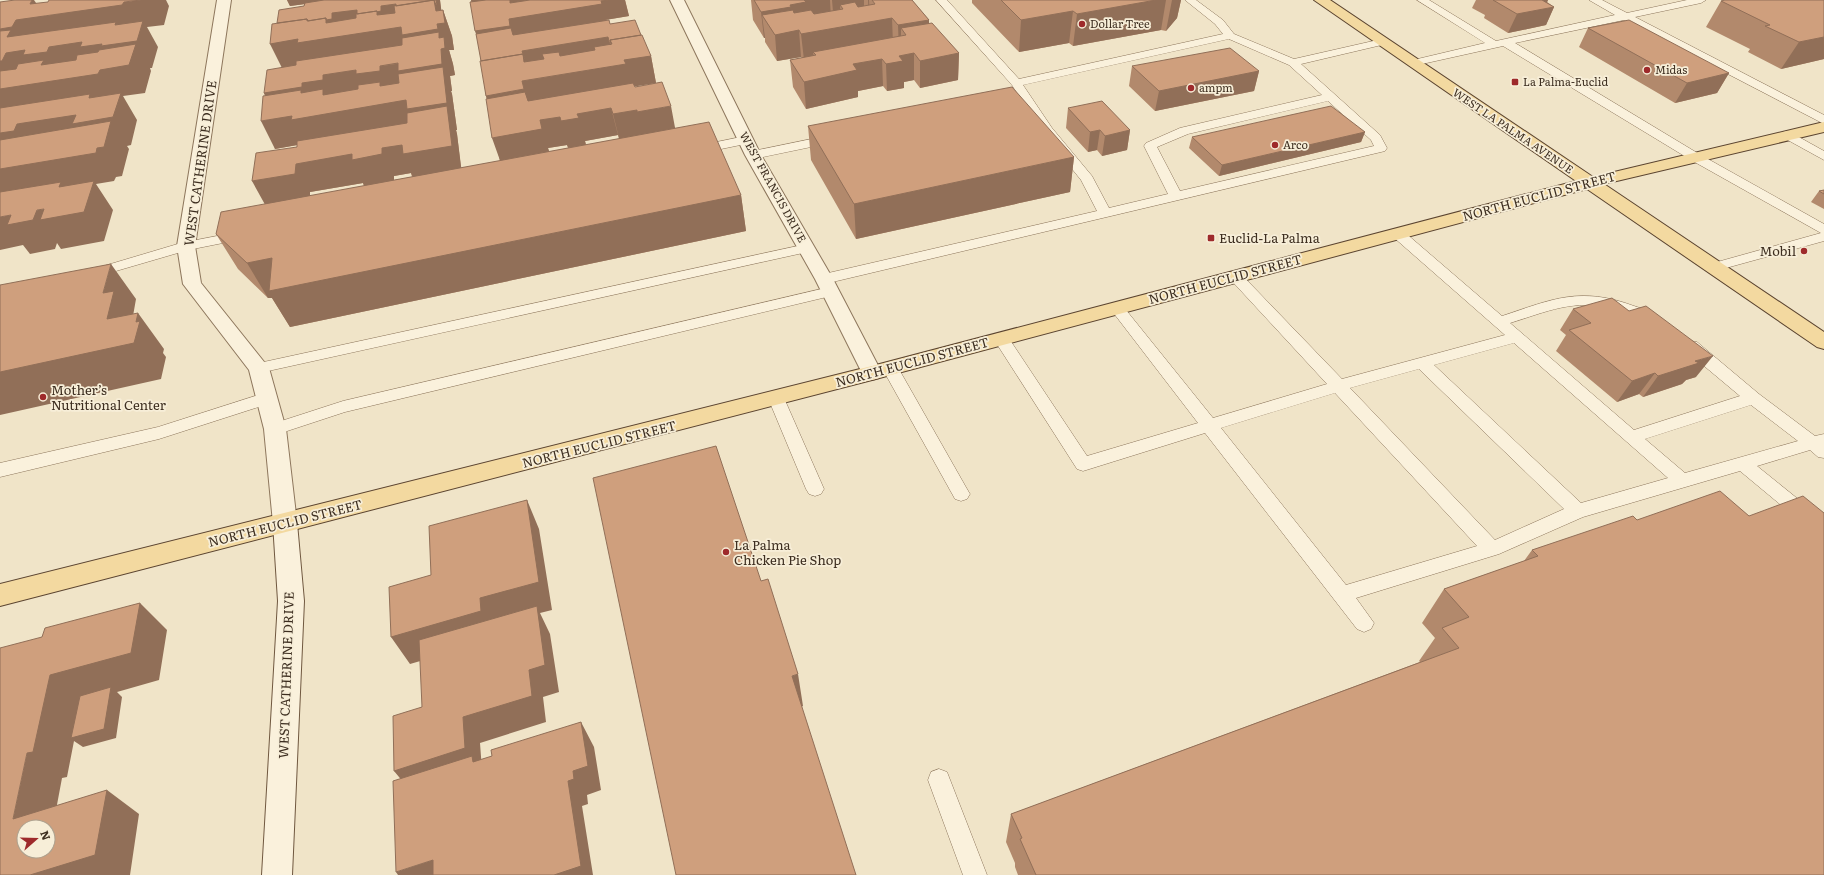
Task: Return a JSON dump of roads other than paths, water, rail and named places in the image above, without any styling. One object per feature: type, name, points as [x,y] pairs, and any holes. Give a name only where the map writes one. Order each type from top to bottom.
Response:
[{"type":"main road","name":"WEST LA PALMA AVENUE","points":[[1321,0],[1824,342]]},
{"type":"main road","name":"NORTH EUCLID STREET","points":[[0,595],[881,371],[1000,338],[1589,183],[1824,127]]},
{"type":"street","name":"WEST CATHERINE DRIVE","points":[[224,0],[186,246],[192,284],[259,368],[275,429],[292,601],[277,875]]},
{"type":"street","name":"WEST FRANCIS DRIVE","points":[[677,0],[750,148],[827,285],[881,371]]},
{"type":"lane","points":[[941,0],[1016,83],[1047,130],[1087,179],[1104,212]]},
{"type":"lane","points":[[275,429],[343,407],[827,285],[1104,212],[1381,148],[1376,138],[1293,63],[1230,36],[1219,22],[1190,0]]},
{"type":"lane","points":[[1422,0],[1500,43],[1824,230]]},
{"type":"lane","points":[[1594,0],[1824,120]]},
{"type":"lane","points":[[1413,62],[1701,0]]},
{"type":"lane","points":[[1016,83],[1230,36]]},
{"type":"lane","points":[[1293,63],[1382,42]]},
{"type":"lane","points":[[1176,196],[1150,146],[1184,131],[1330,97]]},
{"type":"lane","points":[[1012,103],[1027,100]]},
{"type":"lane","points":[[1788,135],[1824,156]]},
{"type":"lane","points":[[684,152],[750,148],[843,137]]},
{"type":"lane","points":[[81,276],[186,246],[256,232]]},
{"type":"lane","points":[[1397,233],[1681,480]]},
{"type":"lane","points":[[1715,267],[1824,237]]},
{"type":"lane","points":[[259,368],[807,248]]},
{"type":"lane","points":[[1235,276],[1492,549]]},
{"type":"lane","points":[[1498,322],[1573,300],[1586,299],[1614,305],[1644,315],[1668,328]]},
{"type":"lane","points":[[1117,308],[1364,623]]},
{"type":"lane","points":[[1000,338],[1083,464],[1338,386],[1516,337]]},
{"type":"lane","points":[[1680,338],[1712,362],[1753,398],[1820,445]]},
{"type":"lane","points":[[1422,363],[1578,511]]},
{"type":"lane","points":[[881,371],[961,494]]},
{"type":"lane","points":[[0,470],[159,432],[268,398]]},
{"type":"lane","points":[[776,398],[815,489]]},
{"type":"lane","points":[[1631,437],[1753,398]]},
{"type":"lane","points":[[1341,594],[1492,549],[1578,511],[1742,463],[1820,445]]},
{"type":"lane","points":[[1742,463],[1824,530]]},
{"type":"lane","points":[[939,780],[975,875]]},
{"type":"place","name":"Dollar Tree","points":[[1082,24]]},
{"type":"place","name":"Midas","points":[[1647,70]]},
{"type":"place","name":"La Palma-Euclid","points":[[1515,82]]},
{"type":"place","name":"ampm","points":[[1191,88]]},
{"type":"place","name":"Arco","points":[[1275,145]]},
{"type":"place","name":"Euclid-La Palma","points":[[1211,238]]},
{"type":"place","name":"Mobil","points":[[1804,251]]},
{"type":"place","name":"Mother’s Nutritional Center","points":[[43,397]]},
{"type":"place","name":"La Palma Chicken Pie Shop","points":[[726,552]]}]
